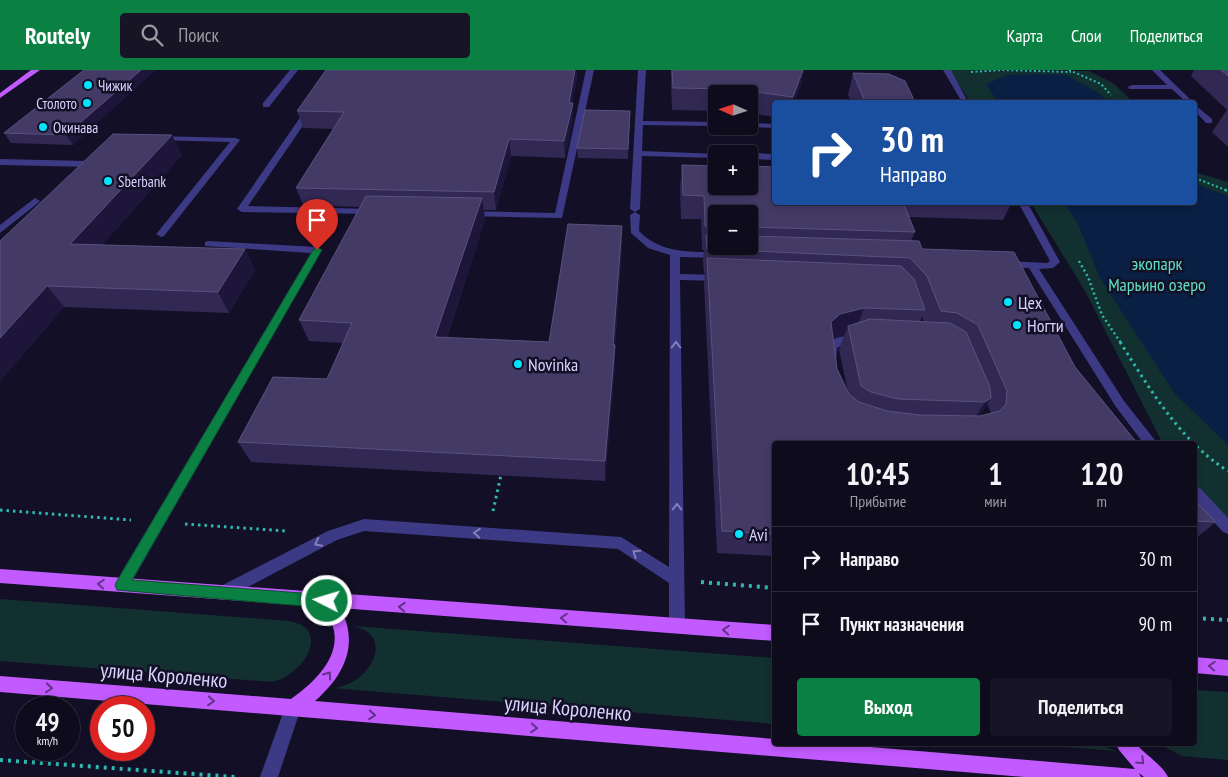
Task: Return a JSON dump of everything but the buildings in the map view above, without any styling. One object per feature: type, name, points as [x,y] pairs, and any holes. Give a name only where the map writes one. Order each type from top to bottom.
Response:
[{"type":"main road","points":[[0,96],[36,70]]},
{"type":"main road","points":[[0,576],[772,634]]},
{"type":"main road","points":[[293,708],[309,697],[322,683],[339,655],[342,630],[327,601]]},
{"type":"main road","points":[[1197,665],[1228,668]]},
{"type":"main road","name":"улица Короленко","points":[[0,684],[1132,777]]},
{"type":"main road","points":[[1126,746],[1142,764],[1159,777]]},
{"type":"lane","points":[[266,104],[294,70]]},
{"type":"lane","points":[[460,214],[559,216],[590,70]]},
{"type":"lane","points":[[642,70],[634,231],[640,240],[660,251],[676,254],[735,256]]},
{"type":"lane","points":[[947,70],[964,100]]},
{"type":"lane","points":[[1156,70],[1188,100]]},
{"type":"lane","points":[[1132,86],[1174,87]]},
{"type":"lane","points":[[314,103],[242,209],[380,212]]},
{"type":"lane","points":[[1197,109],[1209,121]]},
{"type":"lane","points":[[639,123],[708,124]]},
{"type":"lane","points":[[758,125],[772,126]]},
{"type":"lane","points":[[148,138],[236,140],[161,234]]},
{"type":"lane","points":[[638,153],[708,155]]},
{"type":"lane","points":[[0,162],[89,164],[101,154]]},
{"type":"lane","points":[[758,156],[772,157]]},
{"type":"lane","points":[[0,230],[35,201]]},
{"type":"lane","points":[[992,264],[1049,266],[1056,262],[1024,205]]},
{"type":"lane","points":[[122,585],[317,250],[208,244]]},
{"type":"lane","points":[[676,254],[677,626]]},
{"type":"lane","points":[[1032,265],[1124,409],[1150,441]]},
{"type":"lane","points":[[676,277],[731,279]]},
{"type":"lane","points":[[834,372],[831,347],[842,340],[869,339]]},
{"type":"lane","points":[[1197,494],[1228,528]]},
{"type":"lane","points":[[222,593],[333,535],[364,525],[621,543],[677,580]]},
{"type":"lane","points":[[269,777],[293,708]]},
{"type":"path","points":[[967,73],[1002,70],[1070,71],[1100,84],[1113,96]]},
{"type":"path","points":[[1197,179],[1228,191]]},
{"type":"path","points":[[1074,253],[1088,276],[1102,315],[1164,410],[1192,441]]},
{"type":"path","points":[[1197,446],[1209,459],[1228,471]]},
{"type":"path","points":[[488,534],[501,475]]},
{"type":"path","points":[[1197,618],[1228,620]]},
{"type":"path","points":[[0,760],[235,777]]},
{"type":"green space","points":[[950,70],[1089,71],[1113,83],[1131,100],[969,100]]},
{"type":"green space","name":"экопарк Марьино озеро","points":[[1197,173],[1228,182],[1228,525],[1197,494],[1197,441],[1161,441],[1085,291],[1032,205],[1197,205]]},
{"type":"green space","points":[[0,599],[290,621],[303,626],[310,633],[311,643],[308,653],[294,671],[272,682],[0,661]]},
{"type":"green space","points":[[353,626],[772,658],[772,724],[332,688],[345,685],[357,679],[373,660],[376,649],[374,639],[366,631]]},
{"type":"green space","points":[[1197,690],[1228,692],[1228,760],[1182,756],[1163,746],[1197,746]]},
{"type":"green space","points":[[1051,746],[1102,746],[1117,751]]},
{"type":"water","points":[[1008,75],[1066,75],[1099,93],[1107,100],[997,100],[986,84]]},
{"type":"water","name":"экопарк Марьино озеро","points":[[1197,185],[1228,196],[1228,445],[1175,394],[1100,278],[1078,224],[1065,205],[1197,205]]},
{"type":"place","name":"Чижик","points":[[88,85]]},
{"type":"place","name":"Столото","points":[[87,103]]},
{"type":"place","name":"Окинава","points":[[43,127]]},
{"type":"place","name":"Sberbank","points":[[108,181]]},
{"type":"place","name":"Цех","points":[[1008,302]]},
{"type":"place","name":"Ногти","points":[[1017,325]]},
{"type":"place","name":"Novinka","points":[[518,364]]},
{"type":"place","name":"Avi","points":[[739,534]]},
{"type":"route","points":[[317,250],[122,585],[327,601]]}]
